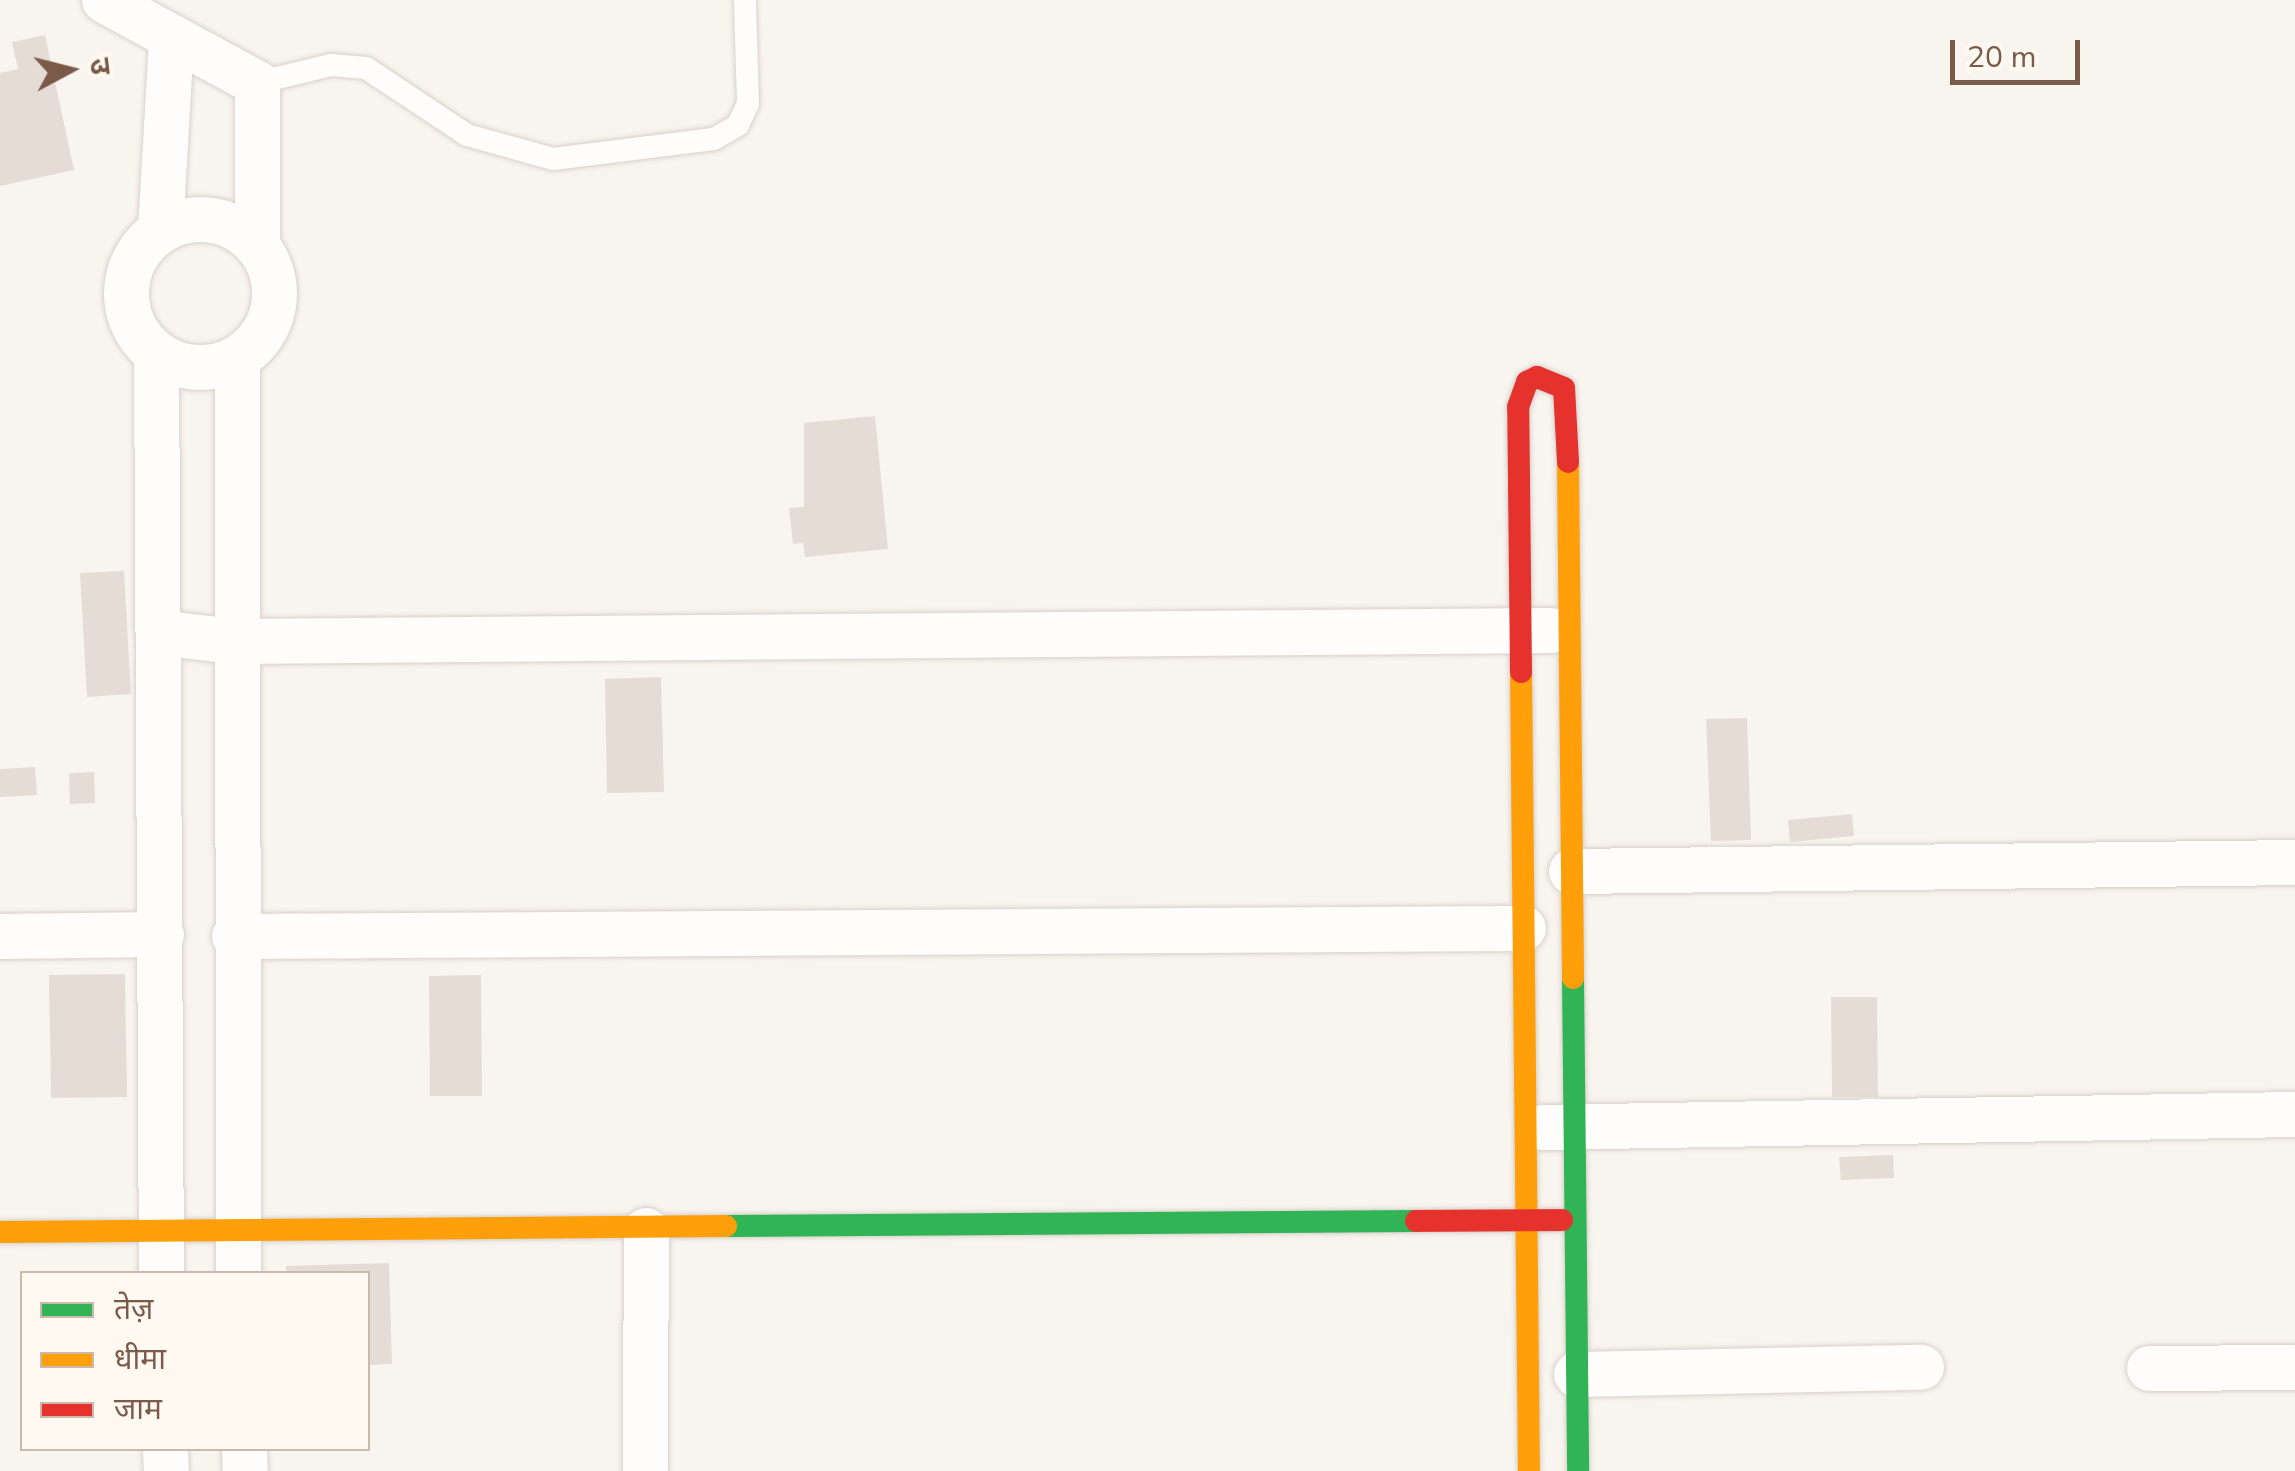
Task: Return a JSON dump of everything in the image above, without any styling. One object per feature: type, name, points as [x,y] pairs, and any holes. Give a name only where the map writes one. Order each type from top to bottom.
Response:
[{"type":"street","points":[[104,0],[256,82],[257,245]]},
{"type":"street","points":[[160,230],[171,38]]},
{"type":"street","points":[[189,220],[221,222],[257,245],[268,263],[274,306],[254,344],[238,358],[196,368],[156,353],[131,321],[127,281],[144,244],[160,230],[189,220]]},
{"type":"street","points":[[156,353],[160,1252]]},
{"type":"street","points":[[237,1253],[234,641],[238,358]]},
{"type":"street","points":[[1529,1471],[1518,407],[1527,382],[1538,377],[1564,388],[1567,410],[1578,1471]]},
{"type":"street","points":[[158,632],[234,641],[1568,630]]},
{"type":"street","points":[[1570,870],[2295,862]]},
{"type":"street","points":[[234,936],[1522,928]]},
{"type":"street","points":[[0,936],[161,934]]},
{"type":"street","points":[[1525,1128],[2295,1114]]},
{"type":"street","points":[[0,1232],[160,1252],[237,1253],[646,1230],[1574,1220]]},
{"type":"street","points":[[645,1471],[646,1230]]},
{"type":"street","points":[[2149,1368],[2295,1366]]},
{"type":"street","points":[[1576,1374],[1921,1367]]},
{"type":"lane","points":[[256,82],[331,65],[366,68],[468,135],[553,159],[714,140],[738,125],[748,104],[745,0]]},
{"type":"building","points":[[45,35],[74,170],[0,186],[0,73],[18,69],[12,42]]},
{"type":"building","points":[[875,416],[888,549],[805,557],[803,543],[793,544],[789,508],[804,507],[804,423]]},
{"type":"building","points":[[124,571],[131,694],[87,697],[80,573]]},
{"type":"building","points":[[661,677],[664,792],[607,793],[605,679]]},
{"type":"building","points":[[1747,718],[1751,840],[1711,841],[1706,719]]},
{"type":"building","points":[[35,767],[37,795],[0,797],[0,769]]},
{"type":"building","points":[[94,772],[95,803],[70,804],[69,773]]},
{"type":"building","points":[[1852,814],[1854,836],[1790,842],[1788,820]]},
{"type":"building","points":[[125,974],[127,1097],[51,1098],[49,975]]},
{"type":"building","points":[[481,975],[482,1096],[430,1096],[429,976]]},
{"type":"building","points":[[1831,997],[1877,997],[1878,1097],[1832,1097]]},
{"type":"building","points":[[1893,1155],[1894,1178],[1841,1180],[1839,1157]]},
{"type":"building","points":[[389,1263],[392,1364],[370,1365],[370,1271],[286,1271],[286,1266]]},
{"type":"traffic: fast","points":[[1573,978],[1578,1471]]},
{"type":"traffic: fast","points":[[726,1226],[1416,1221]]},
{"type":"traffic: slow","points":[[1568,462],[1573,978]]},
{"type":"traffic: slow","points":[[1521,672],[1529,1471]]},
{"type":"traffic: slow","points":[[0,1232],[726,1226]]},
{"type":"traffic: jam","points":[[1521,672],[1518,407],[1527,382],[1537,377],[1564,388],[1568,462]]},
{"type":"traffic: jam","points":[[1416,1221],[1562,1220]]}]
